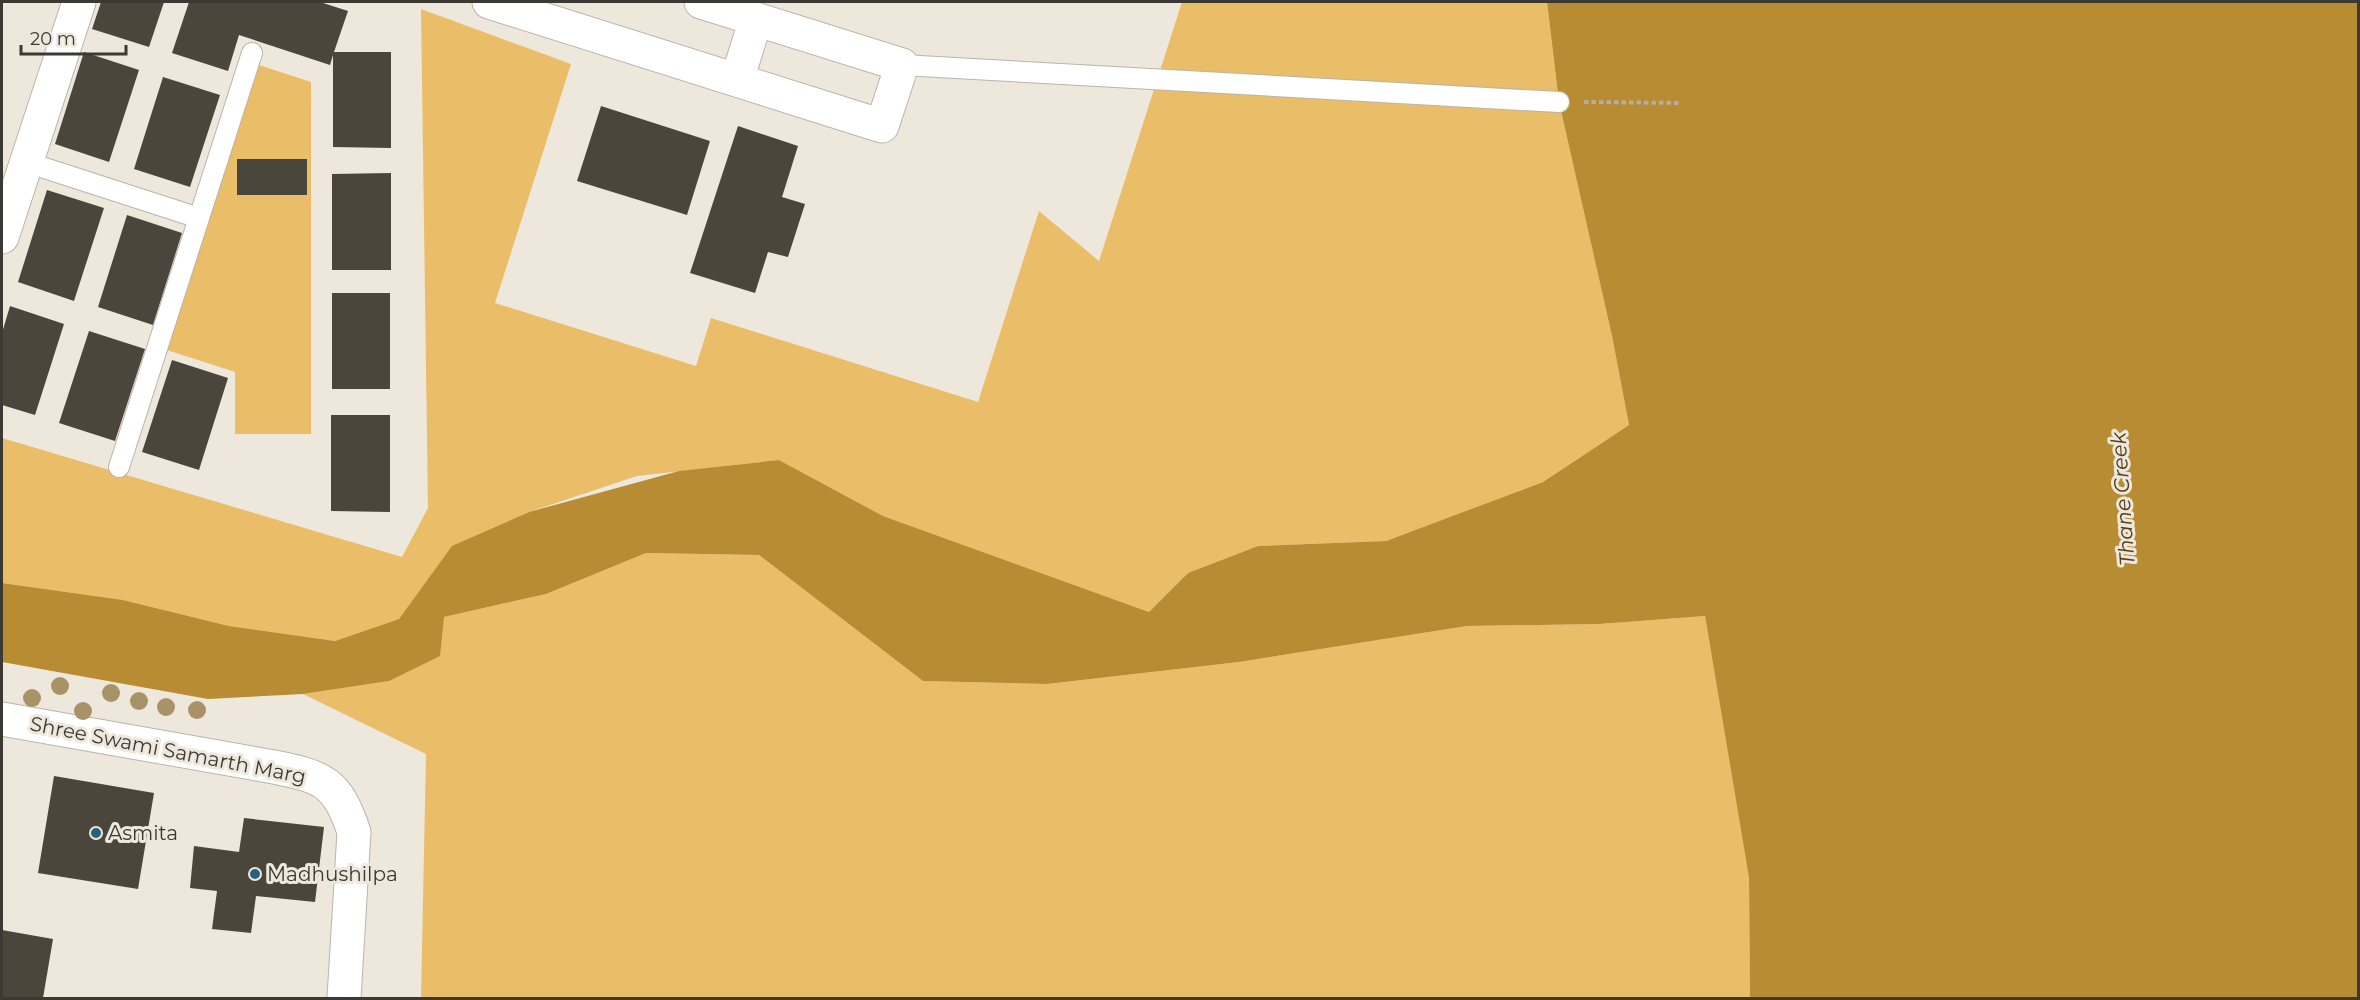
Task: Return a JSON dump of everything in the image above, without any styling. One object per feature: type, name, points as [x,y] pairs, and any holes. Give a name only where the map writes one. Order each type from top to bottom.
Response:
[{"type":"street","points":[[2,237],[79,2]]},
{"type":"street","points":[[489,2],[882,126],[902,65],[701,2]]},
{"type":"street","points":[[737,80],[756,19]]},
{"type":"street","name":"Shree Swami Samarth Marg","points":[[2,719],[274,766],[306,774],[333,788],[345,806],[354,832],[344,999]]},
{"type":"lane","points":[[119,467],[252,54]]},
{"type":"lane","points":[[902,65],[1559,102]]},
{"type":"lane","points":[[26,162],[199,218]]},
{"type":"path","points":[[1559,102],[1679,103]]},
{"type":"shaded area","points":[[1182,2],[1547,2],[1559,102],[1612,336],[1629,425],[1543,482],[1386,541],[1258,546],[1188,573],[1149,612],[883,516],[779,460],[637,476],[529,512],[452,547],[399,619],[335,641],[229,626],[123,600],[2,583],[2,438],[402,557],[428,508],[421,9],[571,64],[495,303],[696,366],[711,318],[978,402],[1039,211],[1099,261]]},
{"type":"shaded area","points":[[259,65],[311,82],[311,434],[235,434],[235,372],[167,350]]},
{"type":"shaded area","points":[[646,553],[759,555],[923,681],[1047,684],[1239,662],[1467,626],[1600,624],[1705,616],[1749,878],[1750,998],[421,998],[426,754],[303,694],[389,681],[444,617],[546,594]]},
{"type":"water","name":"Thane Creek","points":[[1547,2],[2358,2],[2358,998],[1750,998],[1749,878],[1705,616],[1600,624],[1467,626],[1239,662],[1047,684],[923,681],[759,555],[646,553],[546,594],[444,617],[440,656],[389,681],[303,694],[208,699],[2,662],[2,583],[123,600],[229,626],[335,641],[399,619],[452,546],[529,512],[679,471],[779,460],[883,516],[1149,612],[1188,573],[1258,546],[1386,541],[1543,482],[1629,425],[1612,336],[1559,102]]},
{"type":"building","points":[[101,2],[164,2],[149,47],[92,29]]},
{"type":"building","points":[[189,2],[320,2],[348,11],[334,52],[391,52],[391,148],[333,147],[333,55],[330,65],[239,35],[228,71],[172,53]]},
{"type":"building","points":[[84,52],[139,70],[109,162],[55,144]]},
{"type":"building","points":[[163,77],[220,95],[190,187],[134,169]]},
{"type":"building","points":[[601,106],[710,141],[687,215],[577,181]]},
{"type":"building","points":[[738,126],[798,146],[782,197],[805,204],[788,257],[768,252],[755,293],[690,273]]},
{"type":"building","points":[[237,159],[307,159],[307,195],[237,195]]},
{"type":"building","points":[[391,173],[391,270],[332,270],[332,174]]},
{"type":"building","points":[[47,190],[104,208],[74,301],[18,282]]},
{"type":"building","points":[[127,215],[182,233],[153,325],[98,307]]},
{"type":"building","points":[[332,293],[390,293],[390,389],[332,389]]},
{"type":"building","points":[[10,306],[64,324],[35,415],[2,405],[2,333]]},
{"type":"building","points":[[89,331],[145,349],[115,441],[59,423]]},
{"type":"building","points":[[172,360],[228,378],[199,470],[142,452]]},
{"type":"building","points":[[331,415],[390,415],[390,512],[331,511]]},
{"type":"building","name":"Asmita","points":[[54,776],[154,793],[138,889],[38,873]]},
{"type":"building","name":"Madhushilpa","points":[[244,818],[324,827],[315,902],[256,896],[251,933],[212,929],[217,891],[190,888],[194,846],[239,852]]},
{"type":"building","points":[[2,930],[53,939],[43,998],[2,998]]},
{"type":"place","name":"Asmita","points":[[96,833]]},
{"type":"place","name":"Madhushilpa","points":[[255,874]]}]
